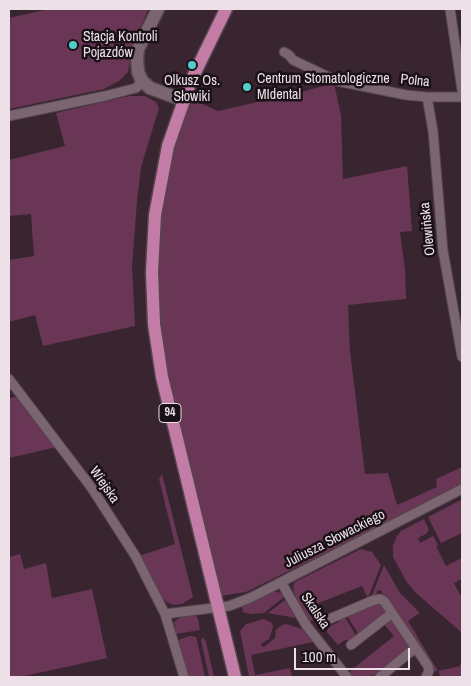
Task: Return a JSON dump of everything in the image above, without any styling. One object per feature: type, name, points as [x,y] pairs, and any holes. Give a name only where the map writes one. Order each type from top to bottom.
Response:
[{"type":"main road","name":"94","points":[[226,9],[183,100],[168,146],[155,215],[152,272],[154,324],[162,377],[234,677]]},
{"type":"street","points":[[158,9],[138,49],[137,65],[142,81],[150,88],[183,100]]},
{"type":"street","points":[[450,9],[462,90]]},
{"type":"street","name":"Polna","points":[[284,52],[293,60],[337,81],[395,93],[427,97],[462,97]]},
{"type":"street","points":[[9,116],[136,88],[142,81]]},
{"type":"street","name":"Olewińska","points":[[427,97],[434,132],[443,250],[462,357]]},
{"type":"street","name":"Wiejska","points":[[9,379],[91,488],[136,557],[165,614],[184,677]]},
{"type":"street","name":"Juliusza Słowackiego","points":[[165,614],[230,606],[250,598],[462,489]]},
{"type":"street","name":"Skalska","points":[[281,582],[306,625],[347,677]]},
{"type":"street","name":"Skalska","points":[[326,620],[374,600],[380,599],[384,601],[428,666],[429,672],[426,677]]},
{"type":"street","points":[[351,645],[392,614]]},
{"type":"street","points":[[380,677],[416,648]]},
{"type":"shaded area","points":[[49,9],[148,9],[133,46],[128,72],[119,81],[104,89],[9,109],[9,18]]},
{"type":"shaded area","points":[[334,83],[341,115],[343,179],[407,166],[412,231],[400,232],[405,269],[406,299],[348,305],[350,351],[365,474],[388,473],[397,505],[437,487],[436,479],[462,467],[462,484],[246,592],[221,596],[166,378],[155,272],[160,208],[173,150],[191,99],[218,111]]},
{"type":"shaded area","points":[[129,96],[145,96],[156,102],[159,108],[141,167],[137,201],[132,267],[135,326],[43,346],[35,315],[9,322],[9,260],[34,256],[31,214],[9,216],[9,160],[65,146],[56,113]]},
{"type":"shaded area","points":[[16,397],[57,447],[9,458],[9,398]]},
{"type":"shaded area","points":[[162,474],[193,597],[182,604],[174,605],[159,596],[139,556],[175,544],[159,479]]},
{"type":"shaded area","points":[[461,500],[462,533],[441,543],[428,517]]},
{"type":"shaded area","points":[[424,519],[429,530],[418,538],[420,543],[433,536],[446,566],[462,558],[462,579],[454,583],[462,598],[462,633],[415,592],[406,581],[393,557],[393,546],[401,531]]},
{"type":"shaded area","points":[[361,549],[372,552],[381,565],[368,598],[362,586],[311,606],[316,619],[309,622],[294,593],[293,586],[295,582]]},
{"type":"shaded area","points":[[20,554],[24,569],[46,563],[52,598],[92,589],[107,658],[20,677],[9,677],[9,557]]},
{"type":"shaded area","points":[[384,565],[400,593],[420,613],[408,621],[438,671],[431,671],[381,590],[377,591],[376,597],[371,598]]},
{"type":"shaded area","points":[[273,591],[281,593],[284,597],[264,613],[251,614],[243,612],[242,607],[246,604]]},
{"type":"shaded area","points":[[285,600],[296,618],[268,613]]},
{"type":"shaded area","points":[[379,602],[387,610],[386,613],[359,635],[346,614]]},
{"type":"shaded area","points":[[190,613],[198,619],[200,630],[176,634],[174,622],[184,614]]},
{"type":"shaded area","points":[[344,616],[357,637],[350,641],[345,640],[338,645],[327,632],[328,627],[339,622],[340,617]]},
{"type":"shaded area","points":[[391,618],[410,643],[410,648],[378,677],[372,675],[369,677],[354,677],[349,672],[394,636],[384,624]]},
{"type":"shaded area","points":[[264,619],[272,623],[273,627],[269,639],[261,644],[261,646],[264,647],[275,638],[276,630],[282,625],[287,624],[306,632],[313,642],[251,655],[255,675],[290,668],[292,677],[249,677],[240,631],[246,624]]},
{"type":"shaded area","points":[[190,636],[196,637],[205,677],[187,677],[178,640]]},
{"type":"shaded area","points":[[203,637],[206,642],[214,677],[209,677],[201,640]]},
{"type":"shaded area","points":[[462,657],[462,677],[441,677],[438,671],[460,666]]},
{"type":"place","name":"Stacja Kontroli Pojazdów","points":[[73,45]]},
{"type":"place","name":"Olkusz Os. Słowiki","points":[[192,65]]},
{"type":"place","name":"Centrum Stomatologiczne MIdental","points":[[247,87]]}]
